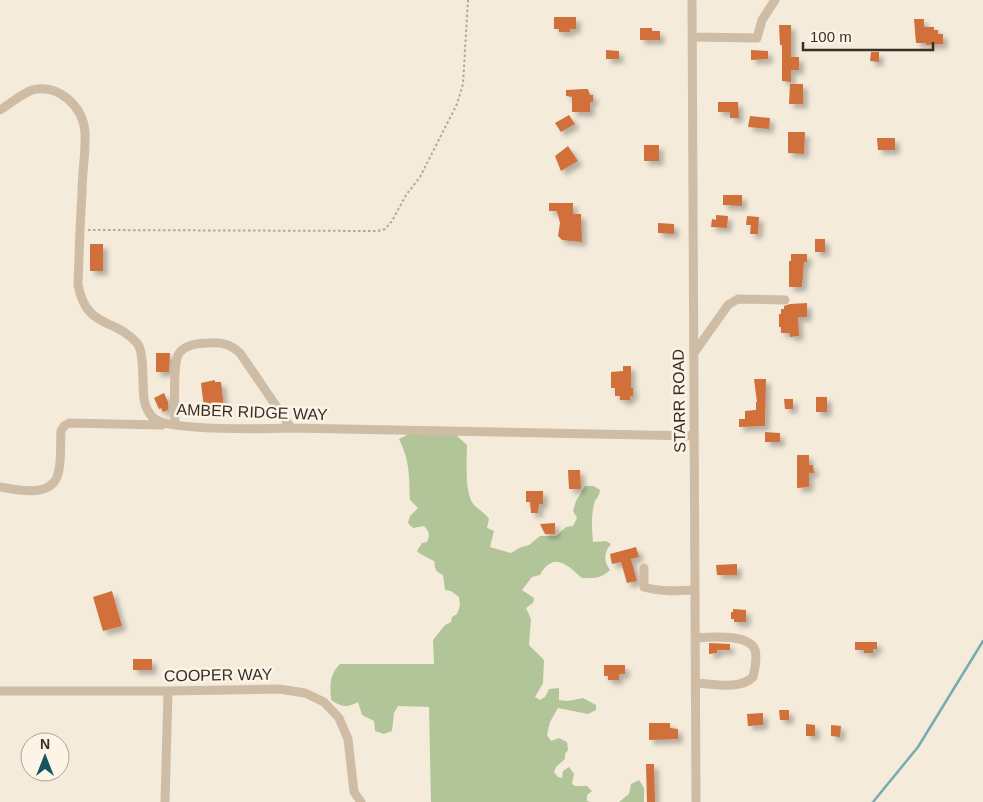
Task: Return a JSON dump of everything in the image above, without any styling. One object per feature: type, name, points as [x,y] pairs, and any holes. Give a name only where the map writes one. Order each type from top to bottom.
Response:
[{"type":"street","name":"STARR ROAD","points":[[692,0],[696,802]]},
{"type":"street","points":[[692,37],[757,38],[760,24],[775,0]]},
{"type":"street","name":"AMBER RIDGE WAY","points":[[0,110],[32,90],[43,89],[54,91],[66,97],[75,105],[85,131],[78,285],[84,306],[98,320],[130,336],[138,344],[140,348],[144,402],[155,420],[173,425],[241,429],[291,428],[694,436]]},
{"type":"street","points":[[694,353],[728,305],[738,299],[785,300]]},
{"type":"street","points":[[0,487],[37,491],[49,487],[55,482],[59,468],[60,431],[69,423],[173,425],[176,357],[184,348],[195,344],[215,342],[233,346],[240,353],[291,428]]},
{"type":"street","points":[[644,568],[644,587],[653,590],[696,590]]},
{"type":"street","points":[[696,638],[726,636],[752,646],[755,650],[753,677],[748,682],[740,684],[696,683]]},
{"type":"street","name":"COOPER WAY","points":[[0,691],[168,692],[279,689],[305,693],[324,702],[339,718],[348,739],[354,792],[362,802]]},
{"type":"street","points":[[165,802],[168,692]]},
{"type":"path","points":[[80,230],[378,231],[385,229],[392,221],[406,195],[420,177],[457,104],[463,84],[468,0]]},
{"type":"green space","points":[[409,434],[455,434],[467,445],[469,493],[474,505],[489,519],[487,528],[494,531],[490,547],[511,553],[529,545],[540,536],[556,536],[566,527],[573,526],[577,518],[573,511],[576,501],[585,486],[594,486],[600,490],[593,509],[593,542],[606,541],[611,544],[605,557],[610,570],[594,578],[582,578],[566,565],[556,562],[550,563],[540,575],[532,577],[522,590],[534,598],[533,603],[526,608],[531,619],[529,645],[544,660],[543,683],[535,697],[540,700],[545,697],[549,689],[559,688],[559,700],[568,701],[583,698],[596,705],[596,710],[588,714],[558,708],[550,722],[547,735],[551,741],[559,738],[567,742],[568,750],[565,754],[565,759],[556,767],[554,772],[558,777],[562,778],[563,771],[569,767],[574,774],[572,784],[575,786],[587,786],[592,791],[587,795],[587,801],[591,802],[431,802],[429,707],[398,706],[394,713],[392,731],[384,734],[375,731],[374,721],[362,715],[358,702],[344,706],[331,700],[332,676],[340,664],[434,664],[433,640],[445,625],[451,622],[452,617],[457,614],[460,606],[459,597],[451,591],[445,590],[443,575],[436,570],[435,562],[417,551],[422,543],[427,542],[429,535],[427,530],[424,526],[413,528],[408,523],[410,516],[418,508],[410,500],[407,462],[399,439]]},
{"type":"green space","points":[[639,780],[644,788],[644,802],[619,802],[629,794],[631,784]]},
{"type":"building","points":[[554,17],[576,17],[576,29],[570,29],[570,32],[559,32],[559,29],[554,29]]},
{"type":"building","points":[[914,19],[924,19],[924,27],[934,27],[934,30],[938,30],[938,34],[943,34],[943,44],[926,45],[926,43],[916,43]]},
{"type":"building","points":[[779,25],[791,25],[791,57],[799,57],[799,70],[791,70],[791,82],[782,81],[782,45],[780,45]]},
{"type":"building","points":[[640,28],[652,28],[652,31],[660,31],[660,40],[640,40]]},
{"type":"building","points":[[606,50],[619,51],[619,59],[606,59]]},
{"type":"building","points":[[751,50],[768,51],[768,59],[751,60]]},
{"type":"building","points":[[871,52],[879,52],[879,62],[870,61]]},
{"type":"building","points":[[790,84],[803,84],[803,104],[789,104]]},
{"type":"building","points":[[588,89],[590,95],[593,95],[593,102],[590,102],[590,112],[572,112],[572,97],[566,96],[566,90]]},
{"type":"building","points":[[718,102],[738,102],[739,118],[730,118],[730,112],[718,112]]},
{"type":"building","points":[[569,115],[575,124],[561,132],[555,123]]},
{"type":"building","points":[[750,116],[770,118],[769,129],[748,127]]},
{"type":"building","points":[[788,132],[805,132],[804,154],[788,153]]},
{"type":"building","points":[[877,138],[895,138],[895,150],[878,150]]},
{"type":"building","points":[[644,145],[659,145],[659,161],[644,161]]},
{"type":"building","points":[[568,146],[578,161],[561,171],[555,156]]},
{"type":"building","points":[[723,195],[742,195],[742,206],[723,205]]},
{"type":"building","points":[[549,203],[573,203],[573,214],[581,214],[582,242],[562,240],[558,236],[560,223],[557,211],[549,211]]},
{"type":"building","points":[[716,215],[728,216],[727,228],[711,227],[712,219],[716,220]]},
{"type":"building","points":[[747,216],[759,217],[758,234],[750,234],[751,225],[746,225]]},
{"type":"building","points":[[658,223],[674,224],[674,234],[658,233]]},
{"type":"building","points":[[815,239],[825,239],[825,252],[815,252]]},
{"type":"building","points":[[90,244],[103,244],[103,271],[90,271]]},
{"type":"building","points":[[791,254],[807,254],[807,262],[804,262],[802,287],[789,287],[789,261],[791,261]]},
{"type":"building","points":[[807,303],[807,317],[798,317],[799,336],[790,337],[790,333],[781,333],[779,314],[781,314],[781,309],[790,304]]},
{"type":"building","points":[[156,353],[170,353],[169,372],[156,372]]},
{"type":"building","points":[[623,366],[631,366],[633,396],[630,396],[630,400],[620,400],[620,396],[615,396],[615,388],[611,388],[611,372],[623,371]]},
{"type":"building","points":[[754,379],[766,379],[765,426],[739,427],[739,419],[745,419],[745,411],[756,410],[757,402]]},
{"type":"building","points":[[215,380],[215,382],[221,382],[224,409],[209,411],[209,407],[204,408],[201,383]]},
{"type":"building","points":[[164,393],[168,402],[168,410],[163,412],[161,408],[159,409],[154,398]]},
{"type":"building","points":[[816,397],[827,397],[827,412],[816,412]]},
{"type":"building","points":[[784,399],[793,399],[793,409],[785,409]]},
{"type":"building","points":[[765,432],[780,433],[780,442],[765,442]]},
{"type":"building","points":[[797,455],[809,455],[809,465],[813,465],[814,473],[809,473],[809,487],[797,488]]},
{"type":"building","points":[[568,470],[580,470],[581,489],[569,489]]},
{"type":"building","points":[[526,491],[543,491],[543,504],[539,504],[538,513],[531,513],[530,502],[526,502]]},
{"type":"building","points":[[555,523],[555,534],[545,534],[540,524]]},
{"type":"building","points":[[636,547],[639,557],[631,559],[637,581],[627,583],[621,562],[612,564],[610,554]]},
{"type":"building","points":[[737,564],[737,575],[717,575],[716,565]]},
{"type":"building","points":[[112,591],[122,626],[103,631],[93,597]]},
{"type":"building","points":[[733,609],[746,610],[746,622],[734,622],[734,619],[731,619]]},
{"type":"building","points":[[855,642],[877,642],[877,649],[873,649],[873,653],[864,653],[864,650],[855,650]]},
{"type":"building","points":[[709,643],[730,644],[730,650],[717,650],[717,653],[709,654]]},
{"type":"building","points":[[133,659],[152,659],[152,670],[133,670]]},
{"type":"building","points":[[604,665],[625,665],[625,674],[619,674],[619,680],[608,680],[608,676],[604,676]]},
{"type":"building","points":[[779,710],[789,710],[789,720],[780,720]]},
{"type":"building","points":[[763,713],[763,725],[748,726],[747,714]]},
{"type":"building","points":[[649,723],[670,723],[670,728],[678,729],[678,739],[649,740]]},
{"type":"building","points":[[806,724],[815,725],[815,736],[806,736]]},
{"type":"building","points":[[831,725],[841,726],[840,737],[831,736]]},
{"type":"building","points":[[646,764],[654,764],[655,802],[647,802]]},
{"type":"waterway","points":[[873,802],[918,747],[983,641]]}]
